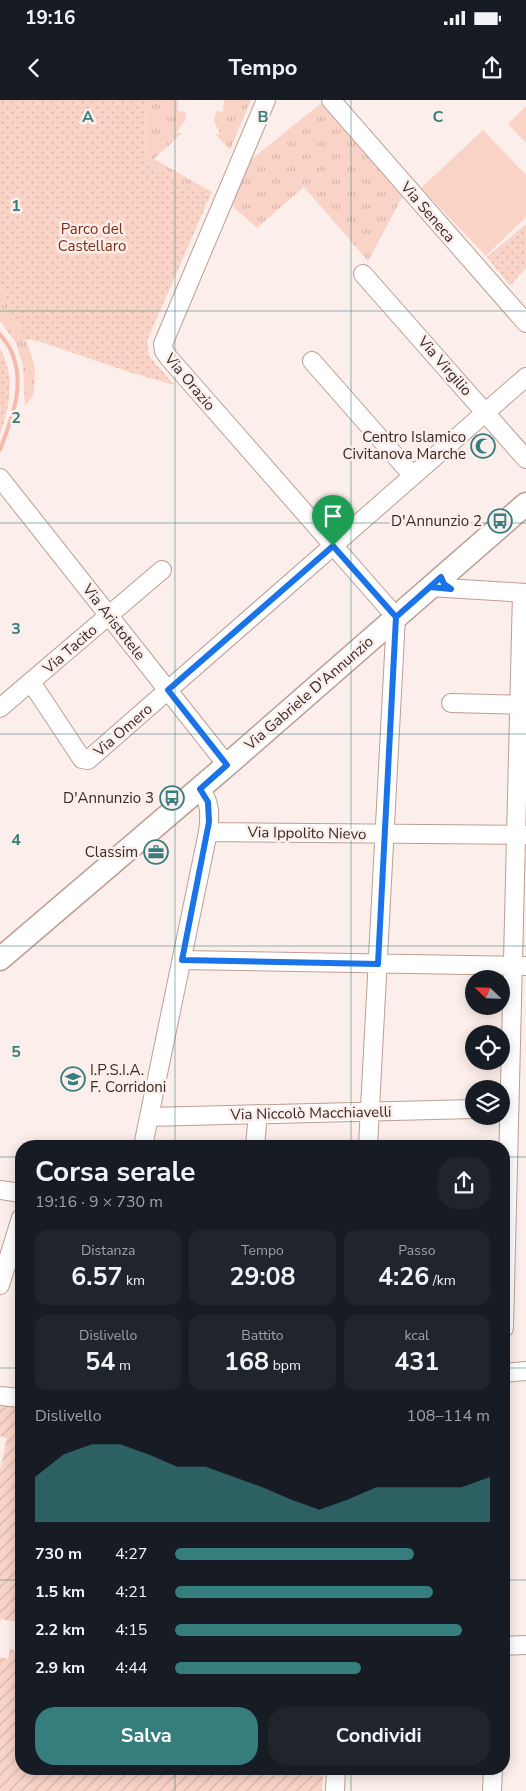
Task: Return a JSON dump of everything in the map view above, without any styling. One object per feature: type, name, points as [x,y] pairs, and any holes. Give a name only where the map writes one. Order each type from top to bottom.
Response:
[{"type":"main road","name":"Via Gabriele D'Annunzio","points":[[0,959],[200,789],[396,617],[441,585],[526,504]]},
{"type":"street","name":"Via Orazio","points":[[266,100],[162,344],[169,358],[396,617]]},
{"type":"street","name":"Via Seneca","points":[[330,100],[526,324]]},
{"type":"street","name":"Via Virgilio","points":[[363,274],[526,459]]},
{"type":"street","points":[[312,361],[412,476]]},
{"type":"street","name":"Via Omero","points":[[31,682],[82,759],[88,760],[526,377]]},
{"type":"street","name":"Via Aristotele","points":[[1,478],[227,765]]},
{"type":"street","name":"Via Tacito","points":[[0,708],[162,570]]},
{"type":"street","points":[[441,585],[524,593],[519,966],[510,1164]]},
{"type":"street","points":[[368,1140],[396,617]]},
{"type":"street","points":[[451,703],[522,705]]},
{"type":"street","points":[[144,1140],[208,832],[208,802],[200,789]]},
{"type":"street","name":"Via Ippolito Nievo","points":[[208,832],[521,835]]},
{"type":"street","points":[[182,960],[519,966]]},
{"type":"street","name":"Via Niccolò Macchiavelli","points":[[149,1117],[465,1110]]},
{"type":"street","points":[[256,1140],[258,1114]]},
{"type":"street","points":[[0,1190],[15,1192]]},
{"type":"street","points":[[0,1285],[15,1237]]},
{"type":"street","points":[[510,1372],[526,1371]]},
{"type":"street","points":[[0,1396],[15,1397]]},
{"type":"street","points":[[510,1646],[526,1645]]},
{"type":"street","points":[[335,1791],[336,1775]]},
{"type":"street","points":[[492,1775],[492,1791]]},
{"type":"green space","name":"Parco del Castellaro","points":[[0,100],[146,100],[145,161],[210,196],[147,341],[149,356],[174,385],[41,342],[26,339],[12,317],[0,282]]},
{"type":"green space","points":[[146,100],[178,100],[178,111],[186,112],[185,120],[176,133],[182,133],[154,159],[212,192],[210,196],[145,161]]},
{"type":"green space","points":[[224,100],[251,100],[230,150],[215,134],[220,134],[214,121],[216,111],[223,112]]},
{"type":"green space","points":[[325,100],[405,192],[368,261],[304,187],[257,228],[230,204],[247,163]]},
{"type":"green space","points":[[526,106],[526,143],[508,124]]},
{"type":"green space","points":[[483,130],[526,175],[526,217],[486,256],[421,188]]},
{"type":"green space","points":[[526,224],[526,268],[510,286],[487,257]]},
{"type":"green space","points":[[0,282],[12,317],[26,339],[35,367],[34,394],[25,406],[23,366],[16,343],[0,321]]},
{"type":"green space","points":[[0,348],[8,370],[10,391],[0,435]]},
{"type":"green space","points":[[0,1405],[15,1406],[15,1622],[1,1619],[0,1623],[0,1470],[7,1438],[0,1436]]},
{"type":"green space","points":[[10,1649],[15,1650],[15,1775],[323,1775],[322,1791],[0,1791],[0,1657],[8,1659]]},
{"type":"waterway","points":[[0,334],[11,350],[18,378],[15,403],[0,450]]},
{"type":"place","name":"Centro Islamico Civitanova Marche","points":[[483,446]]},
{"type":"place","name":"D'Annunzio 2","points":[[500,521]]},
{"type":"place","name":"D'Annunzio 3","points":[[172,798]]},
{"type":"place","name":"Classim","points":[[156,852]]},
{"type":"place","name":"I.P.S.I.A. F. Corridoni","points":[[73,1079]]},
{"type":"route","points":[[333,546],[168,690],[227,765],[200,789],[208,802],[208,832],[182,960],[378,964],[396,617],[441,577],[446,587],[451,589],[430,587],[396,617],[333,546]]}]
